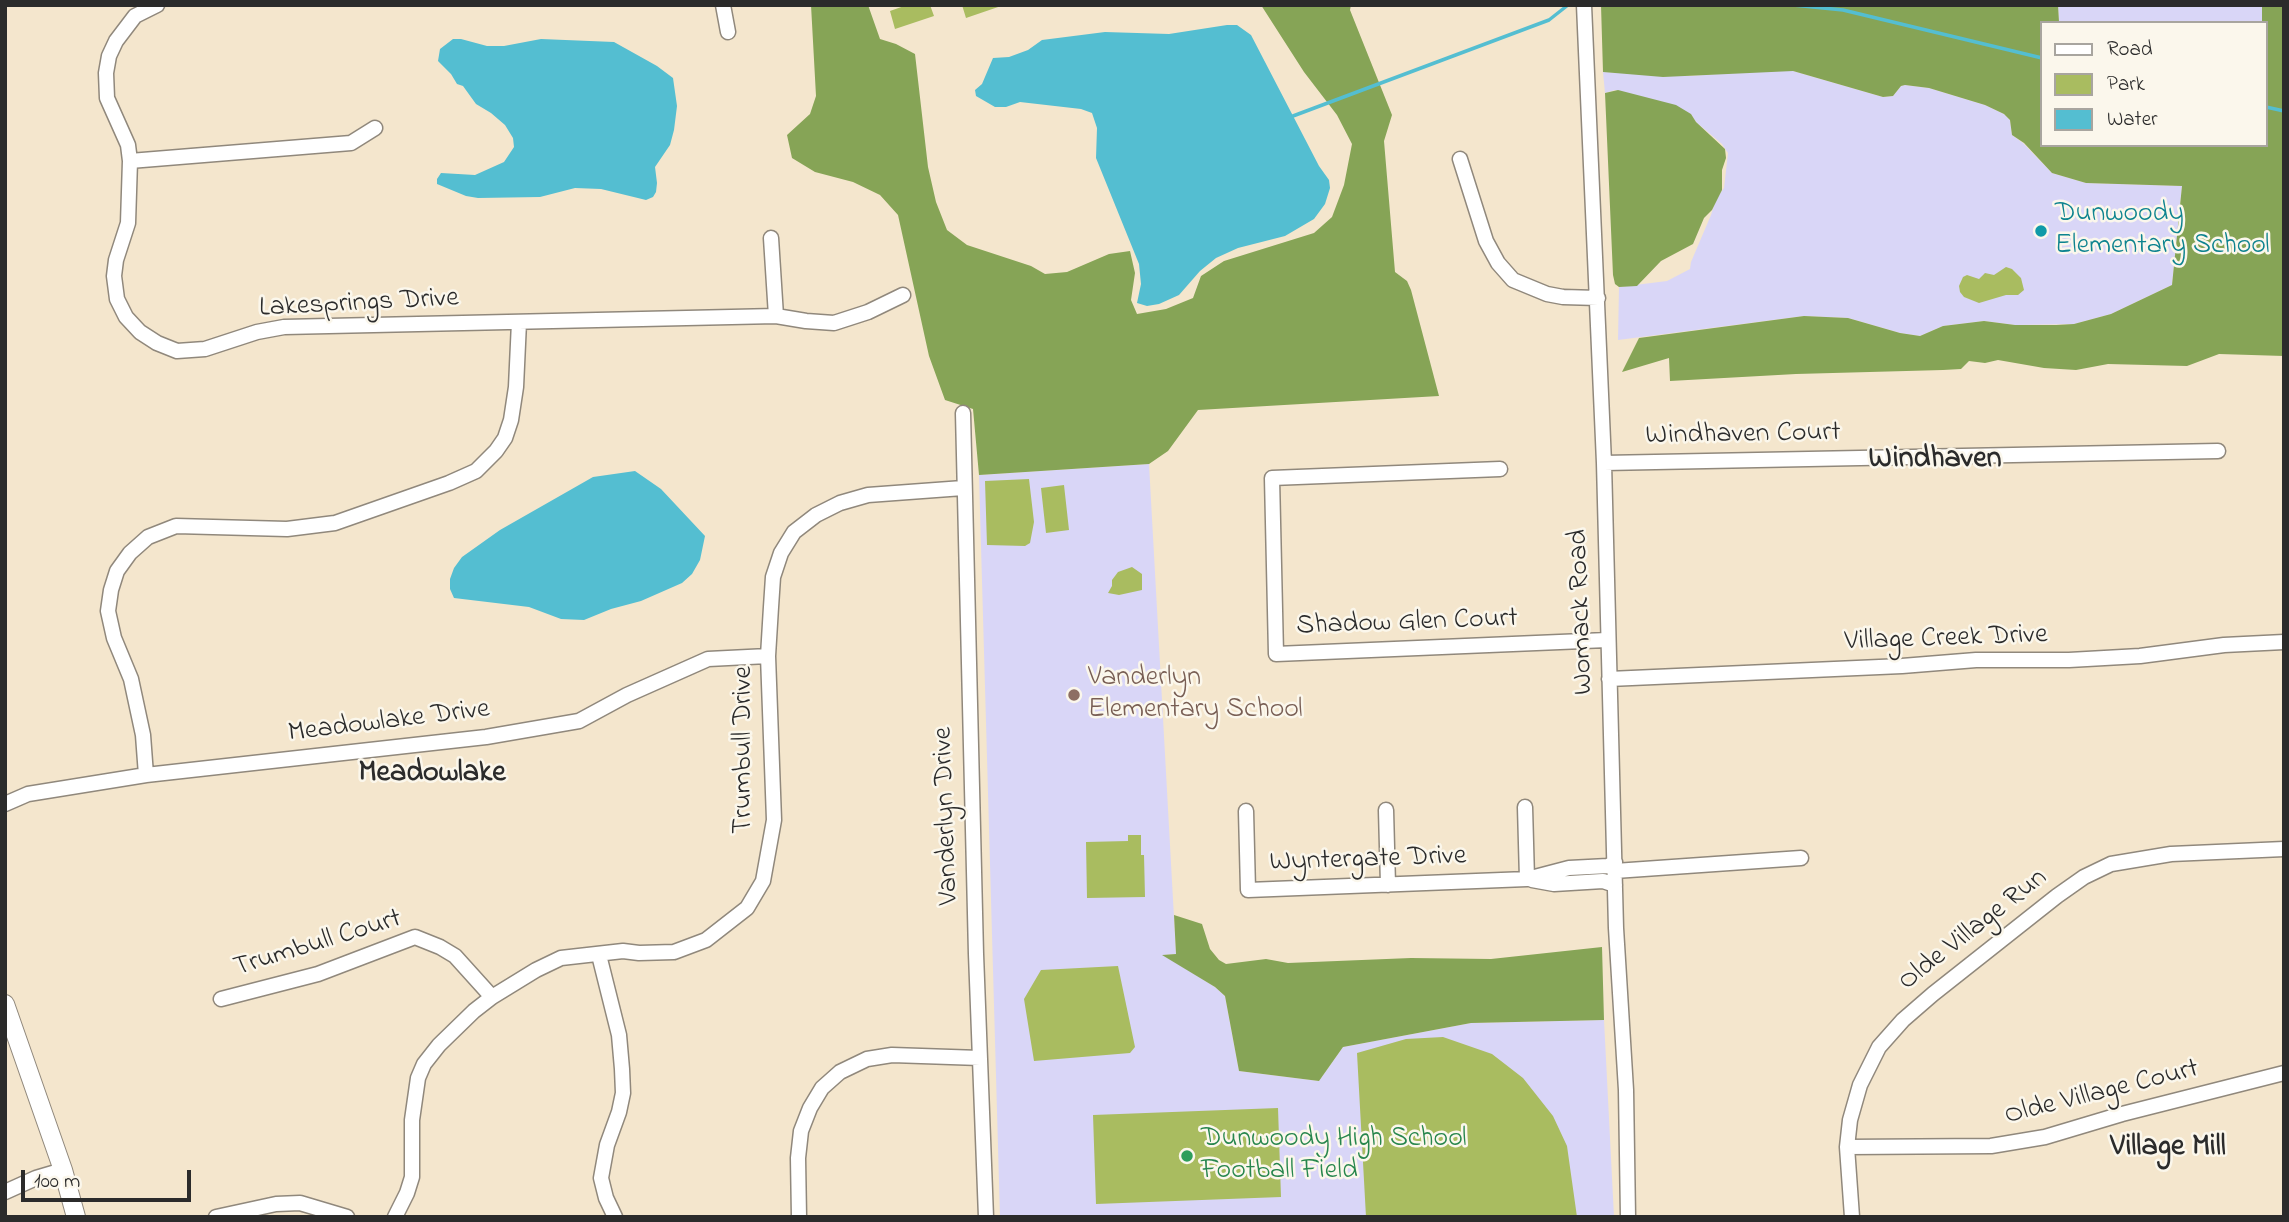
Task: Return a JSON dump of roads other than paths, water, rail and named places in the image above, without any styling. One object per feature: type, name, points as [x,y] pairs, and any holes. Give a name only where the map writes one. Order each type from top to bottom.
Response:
[{"type":"main road","points":[[5,1004],[63,1170],[76,1217]]},
{"type":"street","name":"Lakesprings Drive","points":[[158,5],[135,16],[117,41],[106,73],[107,98],[128,145],[130,161],[128,223],[116,260],[114,276],[117,299],[126,317],[140,332],[177,351],[205,349],[257,332],[284,327],[776,316],[834,323],[868,312],[902,295]]},
{"type":"street","points":[[723,5],[728,32]]},
{"type":"street","name":"Womack Road","points":[[1584,5],[1604,463],[1607,640],[1626,1090],[1628,1217]]},
{"type":"street","points":[[130,161],[351,143],[375,128]]},
{"type":"street","points":[[1460,159],[1486,241],[1498,263],[1513,280],[1547,294],[1598,298]]},
{"type":"street","points":[[771,238],[776,316]]},
{"type":"street","points":[[146,775],[143,735],[131,678],[114,638],[108,611],[117,571],[130,553],[148,537],[176,526],[288,529],[335,523],[476,471],[496,452],[505,438],[511,420],[516,387],[519,322]]},
{"type":"street","name":"Vanderlyn Drive","points":[[962,414],[986,1217]]},
{"type":"street","name":"Windhaven Court","points":[[1604,463],[2218,451]]},
{"type":"street","name":"Shadow Glen Court","points":[[1500,469],[1272,478],[1276,654],[1607,640]]},
{"type":"street","name":"Trumbull Drive","points":[[396,1217],[412,1177],[412,1120],[418,1079],[424,1064],[439,1045],[492,997],[561,958],[623,951],[674,952],[706,940],[747,908],[763,881],[774,820],[768,656],[774,577],[781,553],[794,532],[816,515],[839,503],[868,495],[963,488]]},
{"type":"street","name":"Village Creek Drive","points":[[1609,679],[1902,666],[1976,660],[2069,660],[2284,642]]},
{"type":"street","name":"Meadowlake Drive","points":[[5,804],[28,794],[146,775],[486,737],[579,722],[627,695],[708,659],[768,656]]},
{"type":"street","points":[[1525,807],[1527,879]]},
{"type":"street","points":[[1386,810],[1388,885]]},
{"type":"street","name":"Wyntergate Drive","points":[[1246,811],[1248,890],[1527,879],[1569,868],[1603,881],[1615,873],[1608,866],[1593,875]]},
{"type":"street","name":"Olde Village Run","points":[[1852,1217],[1847,1147],[1850,1120],[1860,1085],[1879,1047],[1903,1020],[2084,877],[2111,864],[2171,854],[2284,849]]},
{"type":"street","points":[[1615,873],[1801,859]]},
{"type":"street","name":"Trumbull Court","points":[[221,999],[318,974],[415,937],[455,956],[492,997]]},
{"type":"street","points":[[599,955],[619,1035],[622,1069],[620,1112],[607,1145],[601,1178],[615,1217]]},
{"type":"street","points":[[799,1217],[797,1158],[800,1131],[822,1088],[840,1072],[867,1059],[892,1055],[980,1058]]},
{"type":"street","name":"Olde Village Court","points":[[1847,1147],[1991,1146],[2045,1137],[2122,1114],[2284,1073]]},
{"type":"street","points":[[5,1192],[48,1173],[63,1170]]},
{"type":"street","points":[[216,1217],[276,1204],[300,1203],[347,1217]]},
{"type":"water","points":[[1237,25],[1251,35],[1319,166],[1329,180],[1330,188],[1325,204],[1314,219],[1285,236],[1238,248],[1216,258],[1200,271],[1179,295],[1159,304],[1147,306],[1137,303],[1141,284],[1139,264],[1096,158],[1097,128],[1092,113],[1081,109],[1020,102],[1006,107],[995,107],[976,96],[975,90],[982,84],[993,58],[1009,57],[1028,50],[1042,40],[1105,32],[1169,34]]},
{"type":"water","points":[[453,39],[487,46],[504,46],[541,39],[614,42],[673,78],[677,106],[674,130],[670,145],[655,167],[657,183],[653,197],[646,200],[601,189],[575,188],[540,197],[478,198],[437,184],[441,173],[475,175],[504,162],[514,147],[513,138],[505,125],[476,104],[463,86],[457,84],[438,61],[440,49]]},
{"type":"water","points":[[635,471],[661,489],[705,536],[700,560],[692,574],[682,583],[641,601],[584,620],[561,619],[529,607],[454,598],[450,579],[454,568],[462,557],[500,530],[593,477]]},
{"type":"waterway","points":[[1293,116],[1549,20],[1568,5]]},
{"type":"waterway","points":[[1793,5],[1843,10],[2040,58]]},
{"type":"waterway","points":[[2268,107],[2284,111]]},
{"type":"place","name":"Dunwoody Elementary School","points":[[2041,231]]},
{"type":"place","name":"Vanderlyn Elementary School","points":[[1074,695]]},
{"type":"place","name":"Dunwoody High School Football Field","points":[[1187,1156]]},
{"type":"district","name":"Windhaven","points":[[1935,461]]},
{"type":"district","name":"Meadowlake","points":[[432,775]]},
{"type":"district","name":"Village Mill","points":[[2168,1149]]}]
